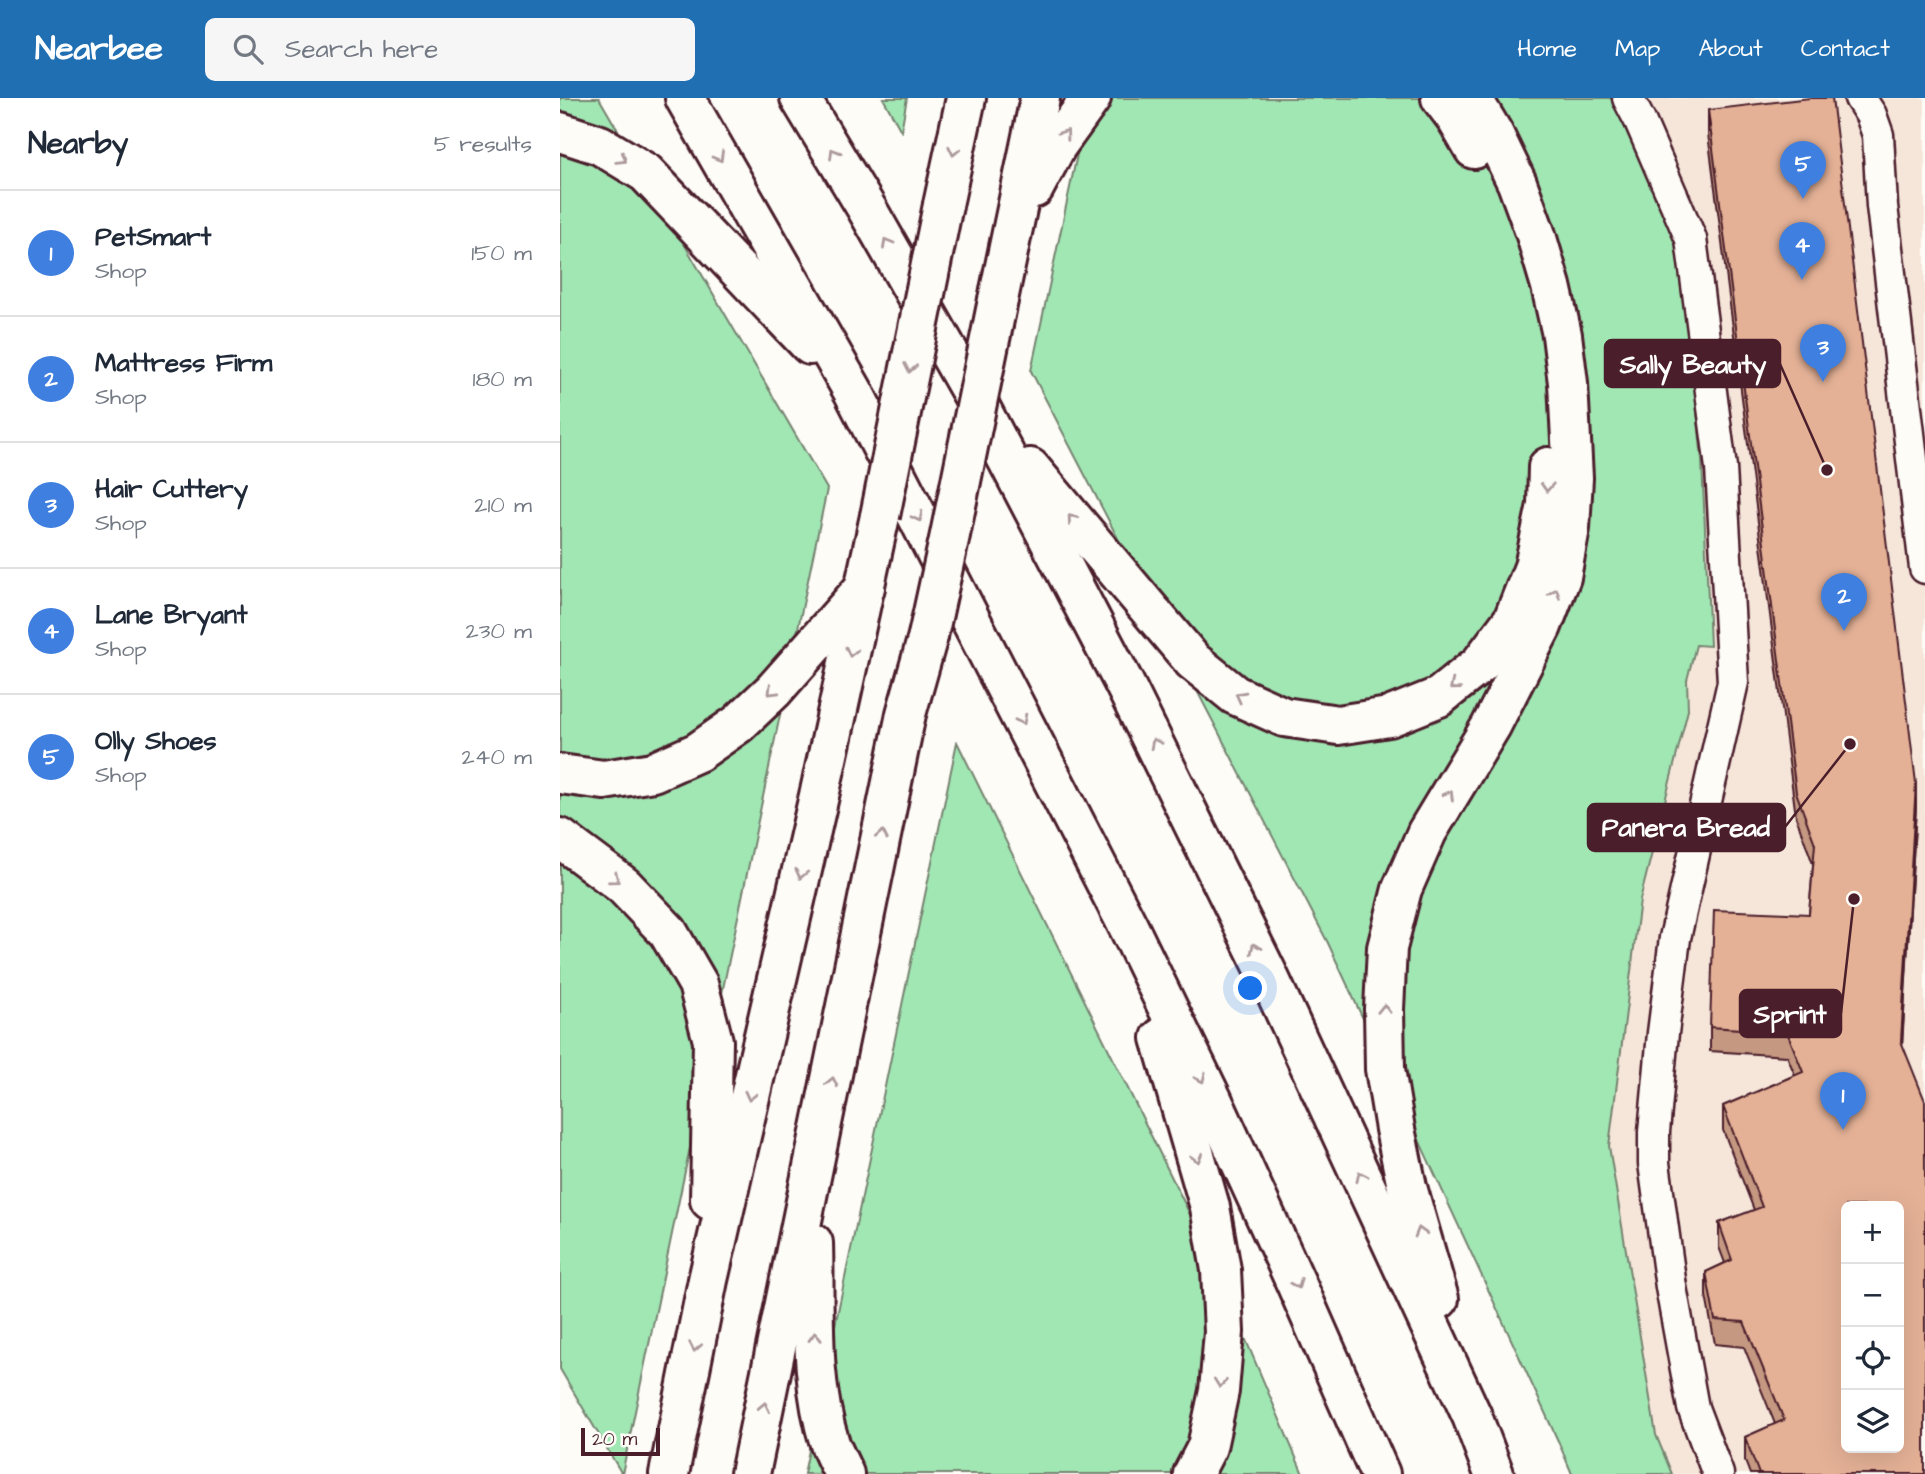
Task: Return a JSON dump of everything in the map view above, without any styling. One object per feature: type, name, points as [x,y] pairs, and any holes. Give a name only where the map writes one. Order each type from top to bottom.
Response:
[{"type":"highway","points":[[685,98],[853,391],[1129,928],[1274,1235],[1380,1474]]},
{"type":"highway","points":[[800,98],[981,409],[1179,792],[1319,1083],[1472,1416],[1494,1474]]},
{"type":"highway","points":[[669,1474],[708,1280],[866,586],[965,98]]},
{"type":"highway","points":[[750,1474],[906,714],[928,636],[1040,98]]},
{"type":"highway","points":[[1006,262],[1029,198],[1057,145],[1091,98]]},
{"type":"highway","points":[[981,409],[1193,661],[1235,695],[1284,717],[1338,725],[1389,718],[1439,698],[1480,664],[1513,620],[1534,567],[1546,505],[1550,438],[1542,367],[1530,298],[1511,233],[1487,173],[1456,118],[1441,98]]},
{"type":"highway","points":[[1472,98],[1493,133],[1517,183],[1551,286],[1567,371],[1573,478],[1570,528],[1560,578],[1542,626],[1492,726],[1427,832],[1402,889],[1387,948],[1385,1069],[1395,1129],[1408,1187],[1472,1416]]},
{"type":"highway","points":[[560,132],[600,145],[646,173],[853,391]]},
{"type":"highway","points":[[560,774],[604,780],[653,772],[698,752],[738,724],[774,690],[866,586]]},
{"type":"highway","points":[[560,838],[624,886],[668,932],[698,985],[713,1041],[708,1280]]},
{"type":"highway","points":[[1129,928],[1210,1207],[1221,1270],[1224,1332],[1219,1391],[1207,1447],[1193,1474]]},
{"type":"highway","points":[[812,1173],[814,1346],[819,1397],[831,1445],[844,1474]]},
{"type":"lane","points":[[1628,98],[1691,239],[1721,468],[1733,682],[1675,937],[1654,1132],[1654,1163],[1671,1287],[1693,1408],[1718,1474]]},
{"type":"lane","points":[[1860,98],[1871,115],[1878,135],[1882,206],[1925,568]]},
{"type":"shaded area","points":[[1611,98],[1925,98],[1925,1474],[1672,1474],[1656,1435],[1609,1146],[1640,900],[1688,710],[1687,680],[1696,645],[1710,646],[1702,460],[1681,254]]},
{"type":"green space","points":[[560,98],[599,98],[827,489],[622,1474],[560,1369]]},
{"type":"green space","points":[[883,98],[907,98],[901,131]]},
{"type":"green space","points":[[1089,98],[1611,98],[1681,254],[1702,460],[1710,646],[1696,645],[1687,680],[1688,710],[1640,900],[1609,1146],[1656,1435],[1672,1474],[1572,1474],[1328,943],[1031,371]]},
{"type":"green space","points":[[957,742],[1208,1251],[1303,1474],[804,1474]]},
{"type":"building","points":[[1810,98],[1832,98],[1916,783],[1901,1041],[1925,1101],[1925,1474],[1759,1474],[1745,1437],[1784,1420],[1744,1322],[1715,1320],[1706,1272],[1732,1260],[1719,1223],[1762,1207],[1723,1106],[1803,1072],[1787,1032],[1710,1027],[1714,910],[1809,914],[1815,844],[1796,792],[1708,110]]},
{"type":"place","name":"Olly Shoes","points":[[1803,199]]},
{"type":"place","name":"Lane Bryant","points":[[1802,280]]},
{"type":"place","name":"Hair Cuttery","points":[[1823,382]]},
{"type":"place","name":"Sally Beauty","points":[[1827,470]]},
{"type":"place","name":"Mattress Firm","points":[[1844,631]]},
{"type":"place","name":"Panera Bread","points":[[1850,744]]},
{"type":"place","name":"Sprint","points":[[1854,899]]},
{"type":"place","name":"PetSmart","points":[[1843,1130]]}]
